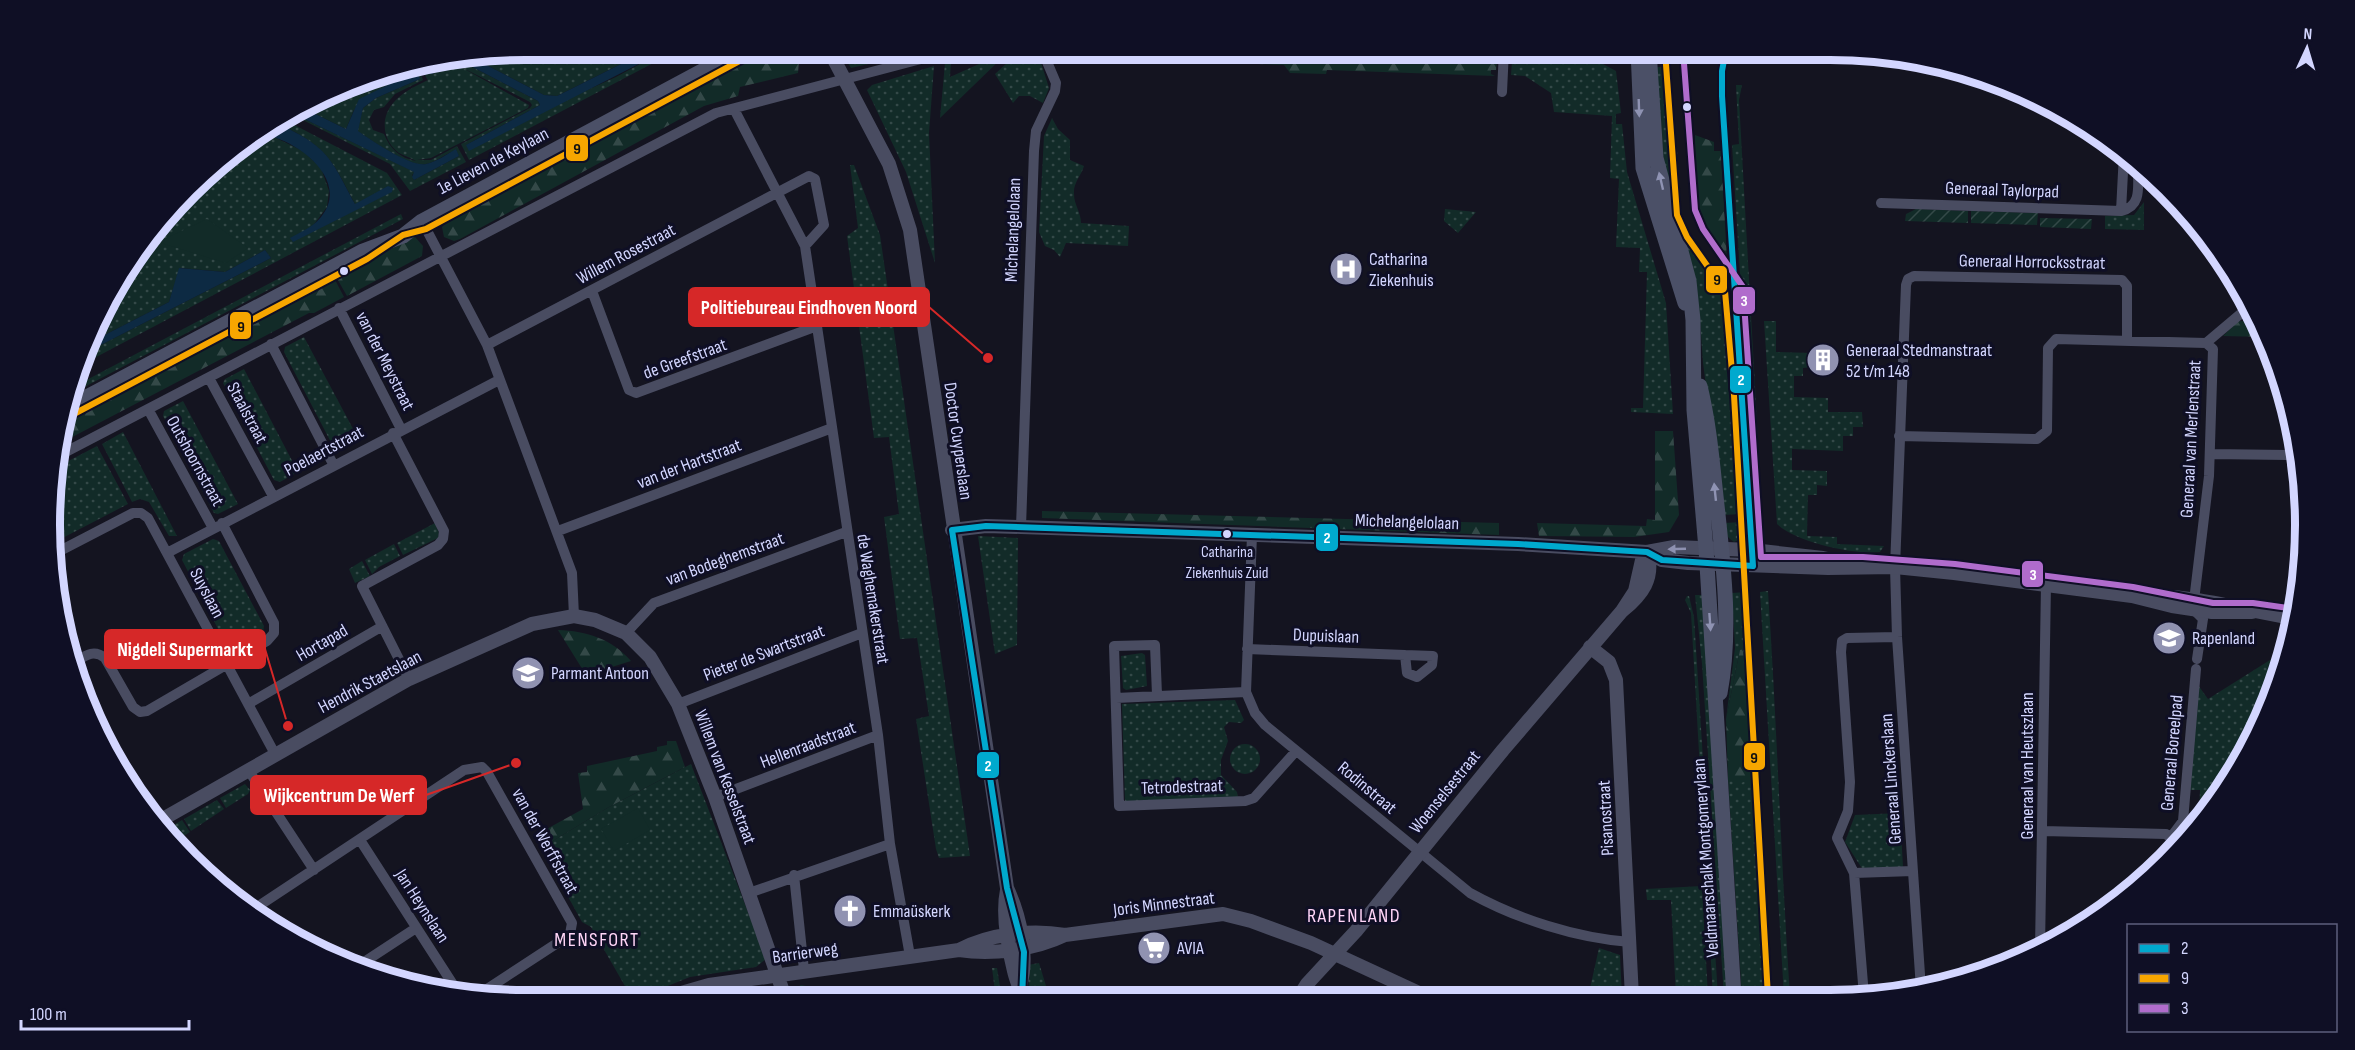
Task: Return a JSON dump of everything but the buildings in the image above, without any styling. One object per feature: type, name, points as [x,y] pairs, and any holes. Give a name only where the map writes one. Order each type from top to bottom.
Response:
[{"type":"main road","name":"1e Lieven de Keylaan","points":[[77,402],[363,252],[399,227],[422,221],[722,60]]},
{"type":"main road","name":"Veldmaarschalk Montgomerylaan","points":[[1638,60],[1643,168],[1682,297],[1693,320]]},
{"type":"main road","name":"Veldmaarschalk Montgomerylaan","points":[[1650,60],[1656,158],[1689,281],[1693,320],[1694,410],[1714,557],[1716,717],[1734,990]]},
{"type":"street","name":"Doctor Cuyperslaan","points":[[835,60],[889,164],[910,231],[952,530],[1007,888],[1017,917],[1014,973],[1021,990]]},
{"type":"street","points":[[66,452],[716,114],[917,60]]},
{"type":"street","name":"Michelangelolaan","points":[[1021,527],[1034,151],[1036,131],[1055,91],[1056,83],[1046,60]]},
{"type":"street","points":[[1502,92],[1504,60]]},
{"type":"street","name":"de Waghemakerstraat","points":[[734,109],[779,191],[805,246],[878,735],[890,844],[910,956]]},
{"type":"street","points":[[2123,164],[2121,211],[2131,209],[2136,203],[2137,175]]},
{"type":"street","points":[[779,191],[809,176],[815,179],[824,225],[805,246]]},
{"type":"street","name":"Willem Rosestraat","points":[[487,345],[779,191]]},
{"type":"street","name":"Generaal Taylorpad","points":[[1881,203],[2121,211]]},
{"type":"street","points":[[422,221],[487,345],[572,573],[574,616]]},
{"type":"street","name":"Generaal Horrocksstraat","points":[[1914,276],[2122,280],[2127,286],[2127,341]]},
{"type":"street","name":"Generaal Linckerslaan","points":[[1914,276],[1908,279],[1906,285],[1895,567],[1897,637],[1920,981]]},
{"type":"street","name":"de Greefstraat","points":[[592,291],[629,390],[636,393],[817,326]]},
{"type":"street","name":"van der Meystraat","points":[[339,308],[444,531],[443,540],[438,545],[362,586],[381,627]]},
{"type":"street","name":"Generaal van Merlenstraat","points":[[2193,604],[2211,454],[2213,349],[2206,343],[2243,312]]},
{"type":"street","points":[[1899,436],[2037,440],[2047,431],[2048,348],[2056,339],[2206,343]]},
{"type":"street","points":[[271,344],[333,464]]},
{"type":"street","name":"Staalstraat","points":[[209,378],[273,496]]},
{"type":"street","name":"Poelaertstraat","points":[[167,553],[333,464],[499,380]]},
{"type":"street","name":"Outshoornstraat","points":[[80,659],[90,653],[99,653],[105,658],[133,707],[140,712],[147,711],[267,641],[274,633],[274,623],[148,410]]},
{"type":"street","name":"van der Hartstraat","points":[[558,531],[832,428]]},
{"type":"street","points":[[2211,454],[2289,455]]},
{"type":"street","name":"Suyslaan","points":[[61,550],[133,513],[141,513],[148,518],[275,754]]},
{"type":"street","name":"Michelangelolaan","points":[[952,530],[986,526],[1021,527],[1518,544],[1647,552],[1674,548],[1714,557],[1801,555],[1862,566],[1895,567],[2046,584],[2286,617]]},
{"type":"street","name":"van Bodeghemstraat","points":[[626,633],[654,603],[846,532]]},
{"type":"street","name":"Rodinstraat","points":[[1252,535],[1246,692],[1255,713],[1265,725],[1470,892],[1502,910],[1604,940],[1630,942]]},
{"type":"street","name":"Woenselsestraat","points":[[1303,990],[1356,931],[1590,647],[1623,611],[1635,591],[1642,560],[1647,552]]},
{"type":"street","name":"Generaal van Heutszlaan","points":[[2040,940],[2046,584]]},
{"type":"street","name":"Generaal Boreelpad","points":[[2173,839],[2183,821],[2203,619],[2193,604]]},
{"type":"street","name":"Willem van Kesselstraat","points":[[574,616],[595,620],[626,633],[650,657],[678,704],[715,797],[783,990]]},
{"type":"street","name":"Hendrik Staetslaan","points":[[164,818],[409,679],[532,624],[574,616]]},
{"type":"street","points":[[381,627],[409,679]]},
{"type":"street","name":"Hortapad","points":[[248,704],[381,627]]},
{"type":"street","name":"Pieter de Swartstraat","points":[[678,704],[862,633]]},
{"type":"street","points":[[1863,989],[1854,873],[1839,847],[1837,838],[1848,811],[1850,782],[1842,641],[1846,638],[1897,637]]},
{"type":"street","name":"Tetrodestraat","points":[[1157,695],[1155,645],[1114,646],[1119,806],[1245,801],[1254,798],[1296,751]]},
{"type":"street","name":"Pisanostraat","points":[[1590,647],[1609,662],[1616,680],[1632,990]]},
{"type":"street","name":"Dupuislaan","points":[[1247,649],[1405,656]]},
{"type":"street","points":[[1116,698],[1246,692]]},
{"type":"street","name":"Hellenraadstraat","points":[[715,797],[878,735]]},
{"type":"street","name":"van der Werffstraat","points":[[360,840],[464,770],[482,767],[487,772],[572,923],[570,934],[565,938],[488,988]]},
{"type":"street","points":[[249,771],[314,870]]},
{"type":"street","points":[[2043,831],[2173,839]]},
{"type":"street","points":[[259,906],[360,840]]},
{"type":"street","name":"Jan Heynslaan","points":[[360,840],[453,984]]},
{"type":"street","points":[[749,893],[794,875],[890,844]]},
{"type":"street","points":[[1854,873],[1913,871]]},
{"type":"street","points":[[794,875],[804,970]]},
{"type":"street","name":"Joris Minnestraat","points":[[1015,942],[1047,932],[1065,935],[1223,915],[1251,921],[1334,954],[1413,990]]},
{"type":"street","points":[[365,961],[416,928]]},
{"type":"street","name":"Barrierweg","points":[[690,990],[709,984],[959,950],[973,943],[1015,942]]},
{"type":"green space","points":[[629,60],[557,96],[544,95],[481,62]]},
{"type":"green space","points":[[647,60],[659,60],[469,160],[461,144],[530,108],[532,105],[461,67],[529,105],[528,108],[431,158],[417,160],[431,160],[457,146],[466,162],[410,191],[390,164],[299,118],[415,172],[412,175],[414,180],[459,156],[456,150],[430,163],[419,164],[401,158],[357,131],[363,108],[376,98],[420,79],[418,73],[420,72],[423,80],[395,94],[384,107],[374,110],[369,120],[373,130],[384,134],[389,144],[396,152],[416,161],[394,149],[385,130],[386,117],[391,106],[410,89],[428,80],[423,72],[428,70],[432,74],[449,67],[466,64],[538,101],[540,105],[466,145],[616,77]]},
{"type":"green space","points":[[744,60],[799,61],[798,73],[740,87],[738,96],[704,106],[460,239],[454,241],[444,237],[442,227],[448,220],[627,121]]},
{"type":"green space","points":[[846,60],[886,60],[851,68]]},
{"type":"green space","points":[[979,60],[1000,60],[940,118],[945,63],[951,61],[950,77],[979,64]]},
{"type":"green space","points":[[1010,60],[1040,60],[1049,88],[1043,103],[1030,96],[1019,96],[1013,103],[995,74]]},
{"type":"green space","points":[[1058,60],[1082,60],[1082,63],[1059,62]]},
{"type":"green space","points":[[1140,60],[1497,61],[1496,70],[1491,70],[1491,74],[1495,76],[1327,70],[1326,74],[1290,73],[1284,65]]},
{"type":"green space","points":[[1512,61],[1603,64],[1616,71],[1621,113],[1616,114],[1616,124],[1622,124],[1627,172],[1666,303],[1673,414],[1631,412],[1631,408],[1643,408],[1647,272],[1639,272],[1640,248],[1616,247],[1619,179],[1610,178],[1612,116],[1554,112],[1551,93],[1525,76],[1511,75]]},
{"type":"green space","points":[[934,66],[929,133],[935,263],[906,172],[867,90],[872,85]]},
{"type":"green space","points":[[1656,67],[1661,67],[1665,79],[1670,148],[1677,148],[1682,221],[1726,292],[1730,304],[1742,514],[1723,515],[1703,363],[1700,320],[1665,180]]},
{"type":"green space","points":[[411,74],[354,110],[346,129],[311,112],[347,95]]},
{"type":"green space","points":[[1736,85],[1742,85],[1739,100],[1762,512],[1755,512],[1732,145],[1739,144]]},
{"type":"green space","points":[[1052,118],[1058,129],[1070,140],[1070,160],[1084,166],[1074,190],[1081,223],[1129,226],[1128,246],[1066,243],[1060,257],[1054,250],[1045,246],[1039,232],[1044,136]]},
{"type":"green space","points":[[291,123],[387,173],[402,195],[90,360],[95,348],[271,258],[265,250],[225,272],[180,268],[169,302],[99,338],[122,292],[175,218],[218,175],[270,136],[303,151],[321,168],[329,191],[327,207],[312,227],[290,239],[355,204],[332,163],[316,146],[285,127]]},
{"type":"green space","points":[[1695,135],[1714,142],[1714,151],[1721,151],[1727,261],[1725,264],[1721,263],[1699,221],[1691,179],[1689,146],[1695,145]]},
{"type":"green space","points":[[850,165],[854,165],[880,235],[970,856],[939,858],[936,849],[916,719],[929,716],[917,638],[900,639],[884,517],[899,514],[889,437],[874,438],[847,236],[858,228]]},
{"type":"green space","points":[[2144,202],[2144,230],[2105,229],[2105,216],[2134,215]]},
{"type":"green space","points":[[1445,209],[1476,212],[1458,233],[1444,221]]},
{"type":"green space","points":[[1916,209],[1968,211],[1968,223],[1905,221],[1906,214]]},
{"type":"green space","points":[[1971,211],[2038,213],[2037,225],[1971,223]]},
{"type":"green space","points":[[401,214],[403,219],[81,389],[83,382]]},
{"type":"green space","points":[[2040,218],[2092,219],[2091,229],[2040,227]]},
{"type":"green space","points":[[207,219],[248,248],[226,263],[158,242]]},
{"type":"green space","points":[[415,237],[423,246],[422,256],[347,296],[335,275],[403,239]]},
{"type":"green space","points":[[333,276],[344,297],[314,313],[309,313],[68,439],[74,412]]},
{"type":"green space","points":[[1764,321],[1776,321],[1776,352],[1813,353],[1812,367],[1803,368],[1803,376],[1794,376],[1794,397],[1828,398],[1828,412],[1862,412],[1863,427],[1853,427],[1853,436],[1843,436],[1843,451],[1792,449],[1792,470],[1827,471],[1827,486],[1817,485],[1817,495],[1808,495],[1807,536],[1837,537],[1837,544],[1884,546],[1880,552],[1841,549],[1811,542],[1777,524]]},
{"type":"green space","points":[[2238,321],[2248,321],[2255,337],[2223,336]]},
{"type":"green space","points":[[304,337],[359,440],[335,450],[284,352],[285,347]]},
{"type":"green space","points":[[244,369],[298,472],[280,482],[274,480],[223,383],[225,379]]},
{"type":"green space","points":[[183,401],[238,504],[218,514],[214,513],[163,416],[164,411]]},
{"type":"green space","points":[[1655,431],[1673,431],[1679,515],[1669,532],[1634,537],[1539,536],[1537,523],[1646,526],[1647,519],[1655,520]]},
{"type":"green space","points":[[123,432],[177,536],[169,536],[149,502],[140,499],[132,502],[102,444]]},
{"type":"green space","points":[[97,446],[128,504],[60,539],[61,495],[64,463]]},
{"type":"green space","points":[[1042,511],[1499,523],[1499,535],[1042,518]]},
{"type":"green space","points":[[1742,522],[1743,529],[1739,540],[1734,542],[1726,534],[1724,523]]},
{"type":"green space","points":[[1756,522],[1764,525],[1765,549],[1757,540]]},
{"type":"green space","points":[[435,523],[439,533],[438,538],[403,555],[397,543]]},
{"type":"green space","points":[[978,536],[1018,538],[1017,645],[995,654]]},
{"type":"green space","points":[[213,539],[219,541],[264,626],[263,633],[235,649],[228,648],[182,560],[184,554]]},
{"type":"green space","points":[[394,544],[400,556],[379,567],[372,574],[365,560]]},
{"type":"green space","points":[[362,561],[370,576],[355,583],[349,569]]},
{"type":"green space","points":[[2293,562],[2291,586],[2288,600]]},
{"type":"green space","points":[[1768,591],[1790,990],[1784,990],[1760,592]]},
{"type":"green space","points":[[1746,592],[1771,990],[1742,990],[1728,780],[1742,649],[1726,719],[1735,648],[1732,593]]},
{"type":"green space","points":[[1695,595],[1702,595],[1728,990],[1724,990],[1702,664]]},
{"type":"green space","points":[[1689,596],[1694,617],[1718,990],[1713,990],[1691,613],[1685,600]]},
{"type":"green space","points":[[558,630],[589,634],[616,647],[631,661],[586,675]]},
{"type":"green space","points":[[1743,649],[1752,779],[1741,783],[1728,780],[1726,719],[1740,650]]},
{"type":"green space","points":[[1142,653],[1145,655],[1147,686],[1126,690],[1123,688],[1121,656]]},
{"type":"green space","points":[[2275,657],[2260,703],[2247,731],[2233,758],[2199,808],[2200,790],[2190,790],[2198,685],[2208,699]]},
{"type":"green space","points":[[1235,700],[1244,720],[1241,723],[1229,722],[1224,727],[1228,741],[1221,760],[1221,775],[1237,792],[1238,798],[1125,802],[1122,704]]},
{"type":"green space","points":[[667,741],[676,741],[685,767],[609,807],[541,848],[534,836],[583,809],[578,773],[587,772],[587,766],[657,751],[657,747],[667,745]]},
{"type":"green space","points":[[1245,744],[1256,748],[1260,759],[1256,770],[1245,774],[1234,770],[1230,759],[1234,748]]},
{"type":"green space","points":[[691,764],[766,959],[756,967],[690,977],[658,990],[627,990],[591,927],[582,922],[541,848],[609,807]]},
{"type":"green space","points":[[245,784],[250,790],[248,794],[226,808],[220,798]]},
{"type":"green space","points":[[217,800],[224,809],[191,831],[184,819]]},
{"type":"green space","points":[[638,808],[650,830],[614,851],[601,829]]},
{"type":"green space","points":[[1900,813],[1903,867],[1863,870],[1845,842],[1855,815]]},
{"type":"green space","points":[[182,820],[190,832],[181,838],[171,827]]},
{"type":"green space","points":[[1702,886],[1708,990],[1676,990],[1671,900],[1647,900],[1646,889]]},
{"type":"green space","points":[[1599,948],[1620,955],[1622,990],[1590,990]]},
{"type":"green space","points":[[1039,963],[1047,990],[1029,990],[1028,965]]},
{"type":"green space","points":[[992,968],[997,968],[1001,990],[995,990]]},
{"type":"green space","points":[[801,985],[806,986],[807,990],[796,990]]},
{"type":"water","points":[[629,60],[646,60],[469,151],[466,145],[540,105],[538,101],[466,64],[481,62],[544,95],[557,96]]},
{"type":"water","points":[[449,67],[432,74],[426,72],[434,69]]},
{"type":"water","points":[[418,73],[420,79],[376,98],[363,108],[358,131],[391,152],[419,164],[434,162],[456,149],[459,156],[414,180],[412,177],[414,172],[301,117],[311,112],[346,129],[359,99]]},
{"type":"water","points":[[284,127],[316,146],[332,163],[355,204],[388,186],[393,188],[392,192],[293,242],[290,238],[311,226],[321,217],[328,204],[330,190],[318,166],[295,147],[270,136]]},
{"type":"water","points":[[265,250],[271,258],[95,348],[99,338],[169,302],[179,268],[225,272]]},
{"type":"transit line","name":"9","points":[[74,414],[367,259],[403,235],[426,229],[741,60]]},
{"type":"transit line","name":"9","points":[[1666,60],[1677,215],[1687,237],[1725,291],[1734,395],[1768,990]]},
{"type":"transit line","name":"3","points":[[1684,60],[1695,210],[1703,229],[1743,287],[1761,557],[1863,557],[1955,564],[2133,587],[2213,603],[2253,603],[2287,608]]},
{"type":"transit line","name":"2","points":[[952,530],[986,526],[1518,544],[1647,552],[1662,560],[1753,566],[1722,96],[1724,60]]},
{"type":"transit line","name":"2","points":[[952,530],[1007,888],[1024,952],[1022,990]]},
{"type":"place","name":"Catharina Ziekenhuis","points":[[1346,269]]},
{"type":"place","name":"Politiebureau Eindhoven Noord","points":[[988,358]]},
{"type":"place","name":"Generaal Stedmanstraat 52 t/m 148","points":[[1823,360]]},
{"type":"place","name":"Catharina Ziekenhuis Zuid","points":[[1227,534]]},
{"type":"place","name":"Rapenland","points":[[2169,638]]},
{"type":"place","name":"Parmant Antoon","points":[[528,673]]},
{"type":"place","name":"Nigdeli Supermarkt","points":[[288,726]]},
{"type":"place","name":"Wijkcentrum De Werf","points":[[516,763]]},
{"type":"place","name":"Emmaüskerk","points":[[850,911]]},
{"type":"place","name":"AVIA","points":[[1154,948]]},
{"type":"district","name":"RAPENLAND","points":[[1354,916]]},
{"type":"district","name":"MENSFORT","points":[[597,940]]}]
